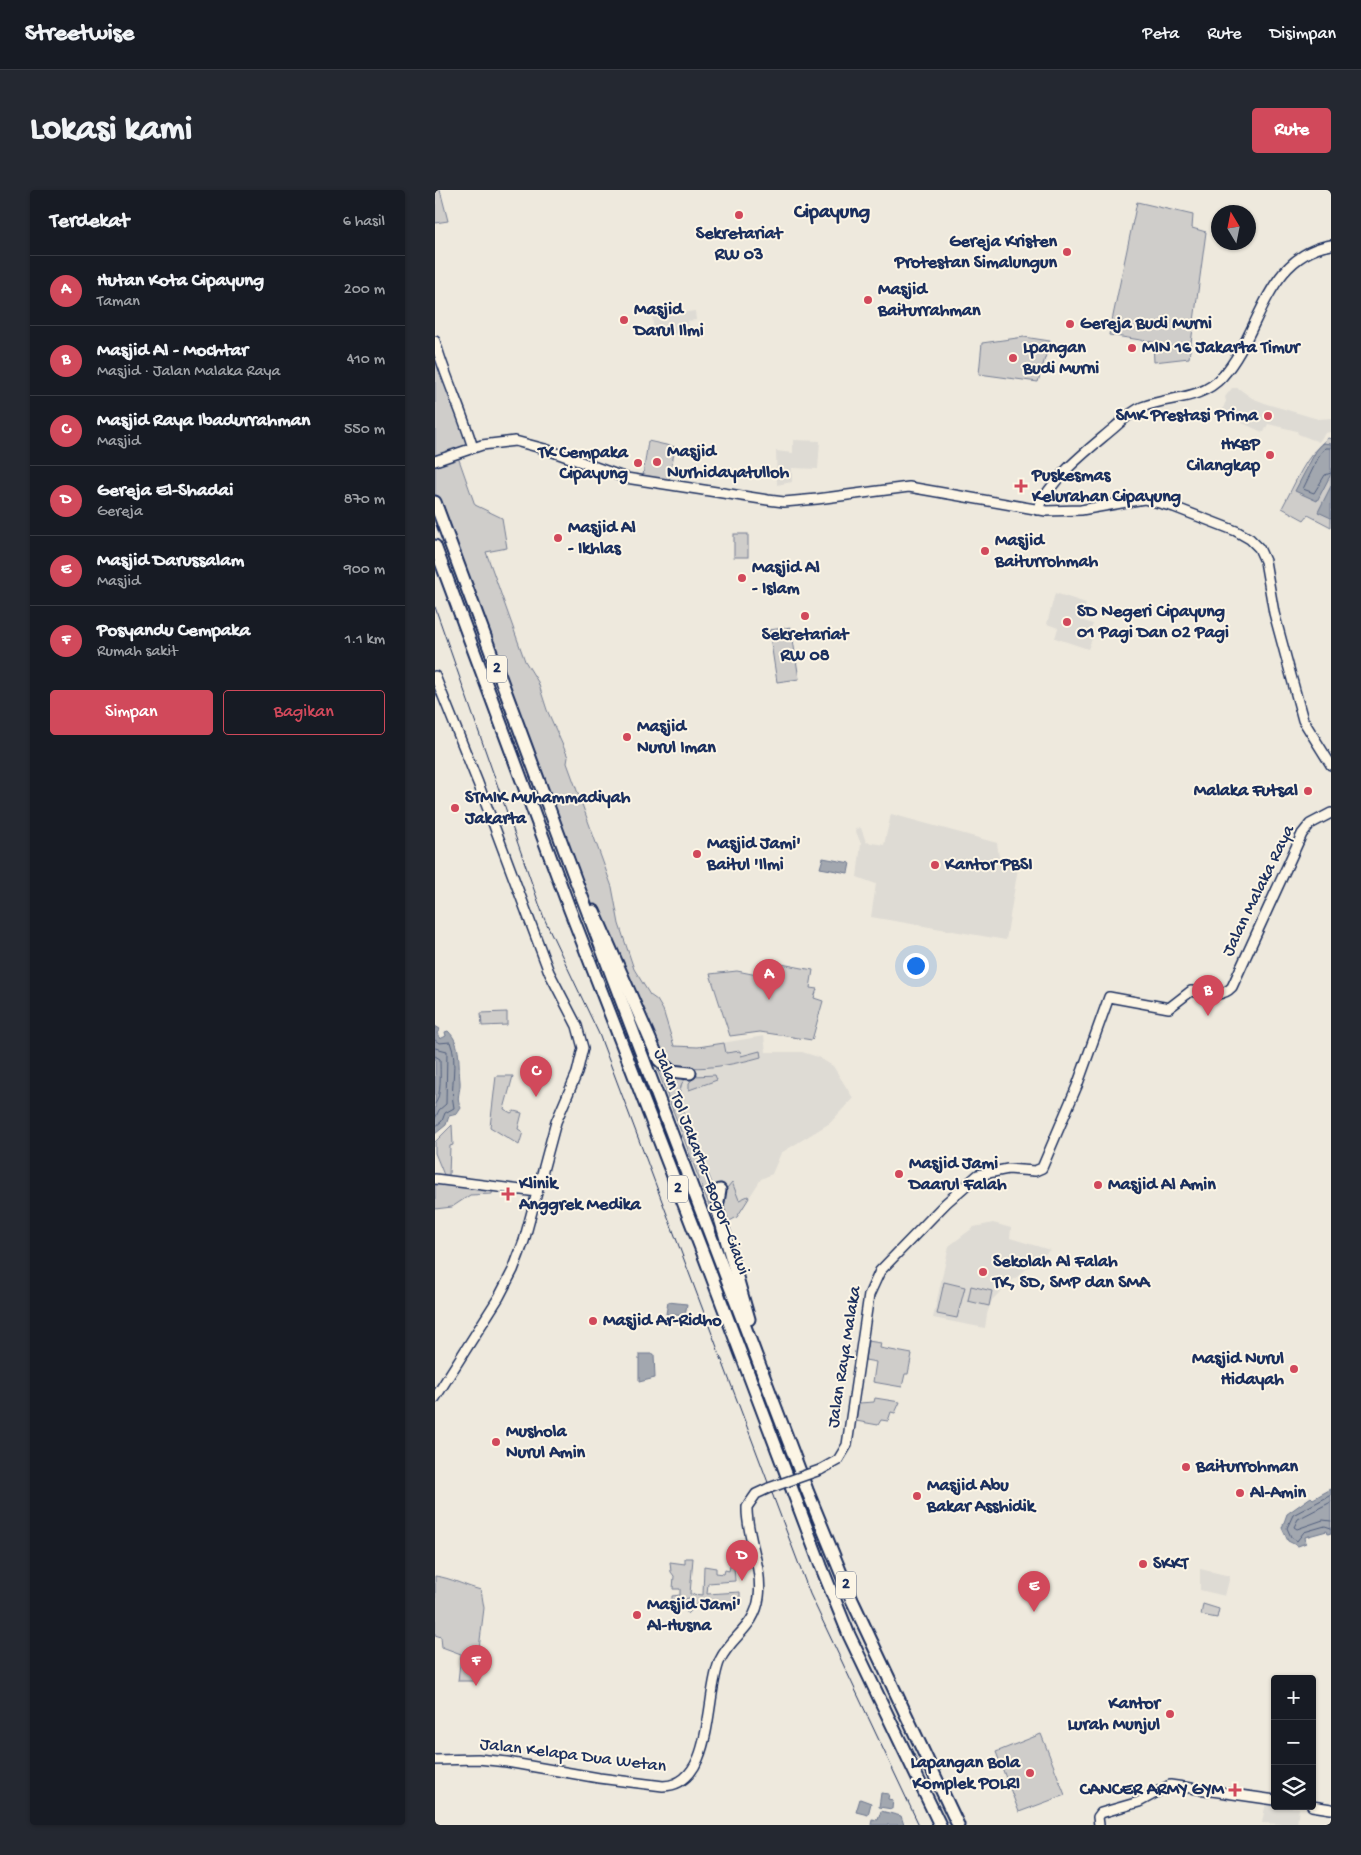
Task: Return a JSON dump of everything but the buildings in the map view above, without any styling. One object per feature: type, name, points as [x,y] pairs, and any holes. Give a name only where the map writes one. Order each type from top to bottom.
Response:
[{"type":"highway","name":"Jalan Tol Jakarta–Bogor–Ciawi","points":[[435,502],[576,881],[807,1490],[852,1600],[958,1825]]},
{"type":"highway","name":"Jalan Tol Jakarta–Bogor–Ciawi","points":[[435,546],[570,910],[704,1256],[806,1529],[849,1635],[940,1825]]},
{"type":"highway","points":[[576,881],[605,934],[659,1060],[671,1071],[690,1073]]},
{"type":"highway","points":[[720,1190],[717,1208],[745,1300],[750,1339]]},
{"type":"street","points":[[1032,506],[1085,452],[1133,412],[1153,403],[1185,398],[1210,387],[1222,377],[1244,345],[1283,271],[1294,260],[1310,250],[1331,245]]},
{"type":"street","points":[[435,341],[449,383],[462,412],[473,448]]},
{"type":"street","points":[[435,461],[492,443],[515,441],[545,449],[626,478],[784,502],[909,487],[932,489],[1023,508],[1032,506],[1081,510],[1144,499],[1174,507],[1236,531],[1250,539],[1259,548],[1265,561],[1274,613],[1303,720],[1331,764]]},
{"type":"street","points":[[435,676],[479,783],[549,972],[577,1026],[582,1043],[579,1066],[561,1110],[524,1241],[509,1278],[435,1398]]},
{"type":"street","name":"Jalan Malaka Raya","points":[[1115,997],[1169,1008],[1191,991],[1221,995],[1227,993],[1302,834],[1310,824],[1331,813]]},
{"type":"street","name":"Jalan Raya Malaka","points":[[769,1488],[820,1470],[838,1460],[847,1445],[869,1295],[874,1279],[946,1202],[978,1176],[1008,1170],[1035,1171],[1042,1168],[1091,1051],[1108,998],[1115,997]]},
{"type":"street","points":[[435,1179],[537,1192]]},
{"type":"street","name":"Jalan Kelapa Dua Wetan","points":[[435,1760],[478,1759],[501,1761],[599,1778],[663,1786],[673,1784],[683,1777],[692,1769],[703,1747],[712,1689],[718,1666],[727,1649],[743,1633],[755,1614],[759,1599],[759,1583],[747,1506],[756,1494],[769,1488]]},
{"type":"street","points":[[1099,1825],[1098,1817],[1101,1813],[1139,1802],[1170,1785],[1271,1799]]},
{"type":"street","points":[[1316,1807],[1331,1809]]},
{"type":"shaded area","points":[[435,190],[440,190],[448,221],[435,223]]},
{"type":"shaded area","points":[[1137,202],[1193,215],[1192,228],[1206,232],[1189,358],[1154,362],[1153,342],[1109,335]]},
{"type":"shaded area","points":[[681,308],[681,313],[695,311],[696,320],[688,321],[690,332],[654,337],[652,311]]},
{"type":"shaded area","name":"Lpangan Budi Murni","points":[[1024,337],[1050,341],[1038,382],[979,374],[982,343]]},
{"type":"shaded area","points":[[435,341],[473,448],[457,454],[475,505],[502,518],[507,548],[486,552],[525,661],[538,682],[547,710],[568,757],[567,763],[612,887],[619,924],[634,969],[650,995],[657,1000],[663,1010],[674,1046],[698,1047],[724,1043],[726,1053],[740,1051],[741,1056],[760,1051],[761,1057],[739,1063],[699,1068],[675,1065],[665,1061],[590,904],[435,502]]},
{"type":"shaded area","name":"SMK Prestasi Prima","points":[[1232,388],[1238,388],[1252,398],[1267,404],[1318,419],[1331,418],[1331,432],[1325,433],[1319,442],[1298,434],[1297,431],[1268,424],[1264,432],[1262,432],[1221,413],[1226,401],[1225,397]]},
{"type":"shaded area","points":[[1328,438],[1331,439],[1331,527],[1308,515],[1304,520],[1282,508],[1307,461],[1313,452]]},
{"type":"shaded area","points":[[793,440],[820,441],[818,469],[792,468],[792,482],[777,485],[776,451],[793,453]]},
{"type":"shaded area","points":[[648,441],[675,447],[669,481],[643,476]]},
{"type":"shaded area","points":[[734,534],[748,534],[748,557],[734,557]]},
{"type":"shaded area","name":"SD Negeri Cipayung 01 Pagi Dan 02 Pagi","points":[[1055,593],[1086,603],[1081,620],[1093,624],[1088,637],[1092,639],[1088,649],[1055,638],[1058,628],[1047,624]]},
{"type":"shaded area","points":[[791,627],[799,679],[777,682],[769,630]]},
{"type":"shaded area","points":[[891,814],[997,843],[999,857],[1018,868],[1006,940],[871,917],[876,884],[857,877],[861,844],[855,829],[861,828],[866,842],[884,845]]},
{"type":"shaded area","points":[[771,962],[813,970],[810,988],[817,989],[814,998],[823,1001],[812,1040],[760,1032],[730,1036],[710,974],[737,971],[762,976]]},
{"type":"shaded area","points":[[507,1012],[507,1025],[482,1026],[481,1013]]},
{"type":"shaded area","points":[[646,1018],[664,1021],[674,1046],[698,1047],[764,1036],[766,1052],[802,1052],[818,1057],[833,1066],[853,1098],[830,1123],[781,1153],[772,1174],[761,1179],[737,1217],[724,1224]]},
{"type":"shaded area","points":[[639,1021],[654,1054],[688,1076],[682,1083],[678,1097],[716,1194],[717,1226]]},
{"type":"shaded area","points":[[715,1075],[717,1080],[689,1090],[689,1083],[695,1076]]},
{"type":"shaded area","points":[[496,1076],[513,1076],[504,1109],[511,1113],[514,1111],[522,1113],[518,1129],[523,1132],[519,1145],[490,1127]]},
{"type":"shaded area","points":[[452,1125],[453,1145],[450,1146],[449,1176],[444,1175],[435,1153],[435,1142]]},
{"type":"shaded area","points":[[435,1182],[493,1187],[492,1194],[470,1195],[452,1207],[435,1209]]},
{"type":"shaded area","points":[[732,1182],[739,1200],[748,1196],[749,1198],[737,1217],[724,1224],[722,1194]]},
{"type":"shaded area","name":"Sekolah Al Falah TK, SD, SMP dan SMA","points":[[993,1223],[1011,1228],[1010,1238],[1050,1250],[1008,1284],[992,1300],[985,1328],[933,1318],[949,1246],[974,1227]]},
{"type":"shaded area","points":[[944,1282],[965,1287],[957,1318],[937,1314]]},
{"type":"shaded area","points":[[971,1286],[992,1291],[989,1306],[968,1301]]},
{"type":"shaded area","points":[[868,1341],[881,1343],[880,1348],[912,1354],[908,1374],[905,1374],[902,1387],[873,1382],[876,1362],[865,1360]]},
{"type":"shaded area","points":[[875,1398],[900,1402],[895,1413],[891,1412],[888,1421],[881,1420],[878,1425],[856,1421],[859,1403],[874,1402]]},
{"type":"shaded area","points":[[685,1558],[693,1558],[690,1594],[703,1595],[704,1566],[716,1568],[716,1573],[724,1574],[725,1570],[729,1571],[730,1566],[734,1566],[735,1581],[708,1583],[707,1594],[740,1592],[740,1599],[711,1605],[709,1599],[701,1600],[688,1614],[685,1610],[692,1604],[689,1598],[672,1602],[672,1596],[680,1595],[680,1589],[673,1589],[674,1576],[671,1572],[670,1562],[685,1564]]},
{"type":"shaded area","points":[[1200,1569],[1230,1576],[1225,1596],[1200,1590]]},
{"type":"shaded area","points":[[435,1576],[447,1578],[481,1590],[484,1608],[475,1681],[458,1681],[461,1654],[442,1647],[441,1637],[435,1635]]},
{"type":"shaded area","points":[[1203,1604],[1219,1609],[1217,1618],[1201,1615]]},
{"type":"shaded area","name":"Lapangan Bola Komplek POLRI","points":[[1041,1734],[1065,1795],[1019,1812],[996,1752]]},
{"type":"shaded area","points":[[1266,1802],[1271,1803],[1271,1810],[1299,1810],[1297,1825],[1262,1823]]},
{"type":"water","points":[[1323,443],[1331,444],[1331,474],[1317,501],[1295,491],[1316,451]]},
{"type":"water","points":[[1331,486],[1331,518],[1318,512]]},
{"type":"water","points":[[823,858],[850,863],[848,873],[820,868]]},
{"type":"water","points":[[435,1026],[440,1029],[437,1033],[440,1039],[446,1036],[445,1032],[448,1031],[457,1048],[460,1081],[458,1101],[461,1108],[457,1114],[449,1116],[446,1125],[435,1134]]},
{"type":"water","points":[[668,1302],[687,1304],[685,1316],[666,1314]]},
{"type":"water","points":[[639,1354],[654,1354],[655,1378],[639,1382]]},
{"type":"water","points":[[1331,1489],[1331,1533],[1328,1534],[1327,1531],[1305,1537],[1306,1543],[1298,1546],[1288,1541],[1282,1528],[1287,1514],[1311,1497],[1313,1499]]},
{"type":"water","points":[[881,1793],[889,1794],[888,1799],[893,1800],[892,1809],[879,1807]]},
{"type":"water","points":[[860,1799],[871,1803],[868,1815],[856,1812]]},
{"type":"water","points":[[881,1811],[901,1816],[904,1825],[871,1825],[872,1819],[878,1820]]},
{"type":"tram line","points":[[435,607],[544,918],[599,1034],[810,1594],[919,1825]]},
{"type":"place","name":"Sekretariat RW 03","points":[[739,215]]},
{"type":"place","name":"Gereja Kristen Protestan Simalungun","points":[[1067,252]]},
{"type":"place","name":"Masjid Baiturrahman","points":[[868,300]]},
{"type":"place","name":"Masjid Darul Ilmi","points":[[624,320]]},
{"type":"place","name":"Gereja Budi Murni","points":[[1070,324]]},
{"type":"place","name":"MIN 16 Jakarta Timur","points":[[1132,348]]},
{"type":"place","name":"Lpangan Budi Murni","points":[[1013,358]]},
{"type":"place","name":"SMK Prestasi Prima","points":[[1268,416]]},
{"type":"place","name":"HKBP Cilangkap","points":[[1270,455]]},
{"type":"place","name":"Masjid Nurhidayatulloh","points":[[657,462]]},
{"type":"place","name":"TK Cempaka Cipayung","points":[[638,463]]},
{"type":"place","name":"Puskesmas Kelurahan Cipayung","points":[[1021,486]]},
{"type":"place","name":"Masjid Al - Ikhlas","points":[[558,538]]},
{"type":"place","name":"Masjid Baiturrohmah","points":[[985,551]]},
{"type":"place","name":"Masjid Al - Islam","points":[[742,578]]},
{"type":"place","name":"Sekretariat RW 08","points":[[805,616]]},
{"type":"place","name":"SD Negeri Cipayung 01 Pagi Dan 02 Pagi","points":[[1067,622]]},
{"type":"place","name":"Masjid Nurul Iman","points":[[627,737]]},
{"type":"place","name":"Malaka Futsal","points":[[1308,791]]},
{"type":"place","name":"STMIK Muhammadiyah Jakarta","points":[[455,808]]},
{"type":"place","name":"Masjid Jami' Baitul 'Ilmi","points":[[697,854]]},
{"type":"place","name":"Kantor PBSI","points":[[935,865]]},
{"type":"place","name":"Hutan Kota Cipayung","points":[[769,1000]]},
{"type":"place","name":"Masjid Al - Mochtar","points":[[1208,1016]]},
{"type":"place","name":"Masjid Raya Ibadurrahman","points":[[536,1097]]},
{"type":"place","name":"Masjid Jami Daarul Falah","points":[[899,1174]]},
{"type":"place","name":"Masjid Al Amin","points":[[1098,1185]]},
{"type":"place","name":"Klinik Anggrek Medika","points":[[508,1194]]},
{"type":"place","name":"Sekolah Al Falah TK, SD, SMP dan SMA","points":[[983,1272]]},
{"type":"place","name":"Masjid Ar-Ridho","points":[[593,1321]]},
{"type":"place","name":"Masjid Nurul Hidayah","points":[[1294,1369]]},
{"type":"place","name":"Mushola Nurul Amin","points":[[496,1442]]},
{"type":"place","name":"Baiturrohman","points":[[1186,1467]]},
{"type":"place","name":"Al-Amin","points":[[1240,1493]]},
{"type":"place","name":"Masjid Abu Bakar Asshidik","points":[[917,1496]]},
{"type":"place","name":"SKKT","points":[[1143,1564]]},
{"type":"place","name":"Gereja El-Shadai","points":[[742,1581]]},
{"type":"place","name":"Masjid Darussalam","points":[[1034,1612]]},
{"type":"place","name":"Masjid Jami' Al-Husna","points":[[637,1615]]},
{"type":"place","name":"Posyandu Cempaka","points":[[476,1686]]},
{"type":"place","name":"Kantor Lurah Munjul","points":[[1170,1714]]},
{"type":"place","name":"Lapangan Bola Komplek POLRI","points":[[1030,1773]]},
{"type":"place","name":"CANCER ARMY GYM","points":[[1235,1790]]},
{"type":"district","name":"Cipayung","points":[[832,213]]}]
